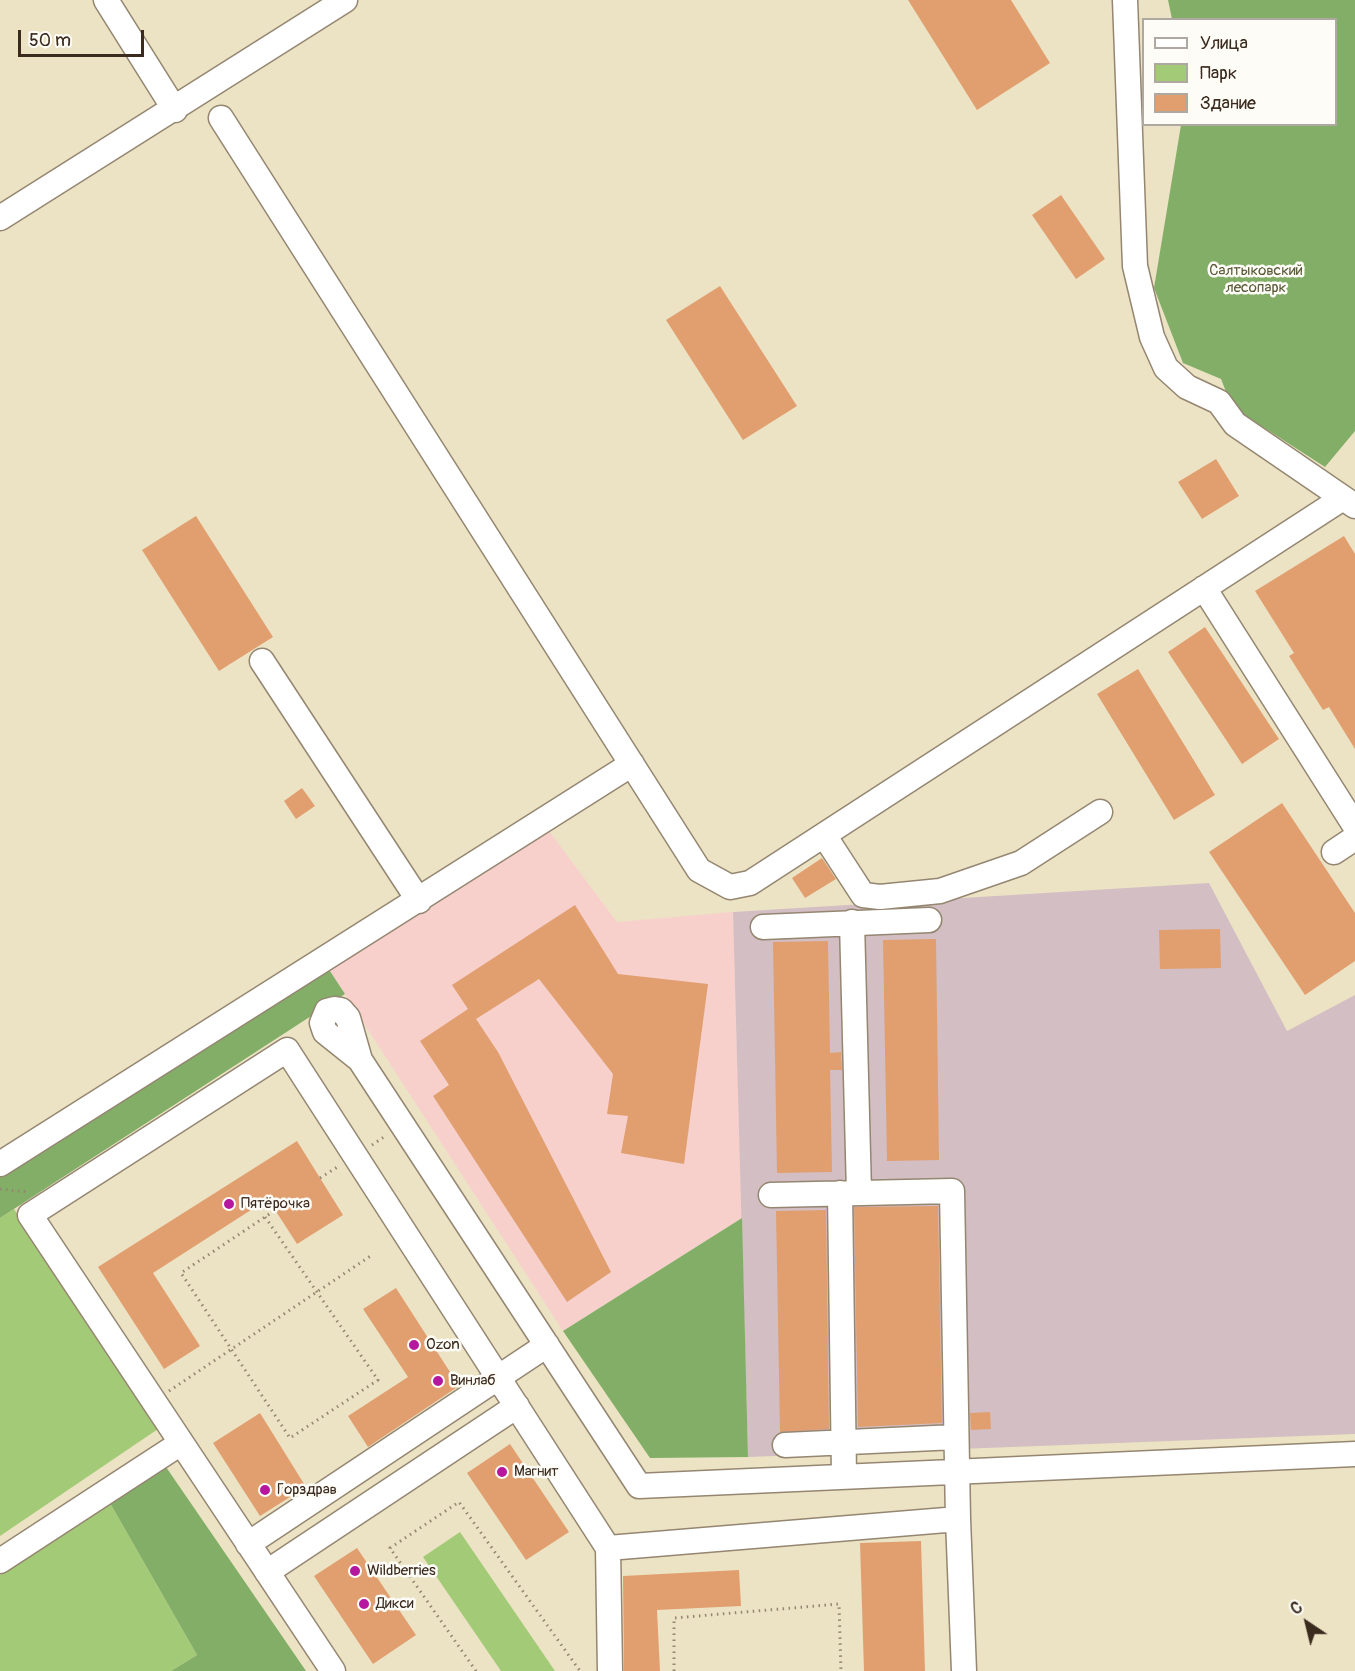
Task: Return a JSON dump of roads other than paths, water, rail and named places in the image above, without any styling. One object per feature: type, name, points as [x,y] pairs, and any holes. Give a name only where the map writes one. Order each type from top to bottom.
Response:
[{"type":"street","points":[[106,0],[175,110]]},
{"type":"street","points":[[0,218],[175,110],[345,0]]},
{"type":"street","points":[[221,118],[699,870],[730,887],[750,883],[1204,588],[1349,502],[1235,424],[1219,402],[1187,387],[1166,368],[1152,337],[1136,266],[1125,0]]},
{"type":"street","points":[[1204,588],[1355,826]]},
{"type":"street","points":[[262,661],[419,901]]},
{"type":"street","points":[[0,1164],[419,901],[632,764]]},
{"type":"street","points":[[824,835],[863,895],[880,897],[940,891],[1021,863],[1100,812]]},
{"type":"street","points":[[1334,852],[1355,838]]},
{"type":"street","points":[[763,927],[929,920]]},
{"type":"street","points":[[844,1476],[852,922]]},
{"type":"street","points":[[333,1671],[30,1215],[287,1050],[608,1548],[610,1671]]},
{"type":"street","points":[[360,1060],[639,1486],[957,1472],[1055,1457],[1290,1447],[1355,1454]]},
{"type":"street","points":[[771,1195],[952,1191],[958,1519],[964,1671]]},
{"type":"street","points":[[248,1544],[547,1345]]},
{"type":"street","points":[[267,1572],[517,1406]]},
{"type":"street","points":[[785,1444],[956,1437]]},
{"type":"street","points":[[0,1561],[181,1443]]},
{"type":"street","points":[[608,1548],[958,1519]]},
{"type":"place","name":"Пятёрочка","points":[[229,1204]]},
{"type":"place","name":"Ozon","points":[[414,1345]]},
{"type":"place","name":"Винлаб","points":[[438,1381]]},
{"type":"place","name":"Магнит","points":[[502,1472]]},
{"type":"place","name":"Горздрав","points":[[265,1490]]},
{"type":"place","name":"Wildberries","points":[[355,1571]]},
{"type":"place","name":"Дикси","points":[[364,1604]]},
{"type":"park label","name":"Салтыковский лесопарк","points":[[1256,280]]}]
